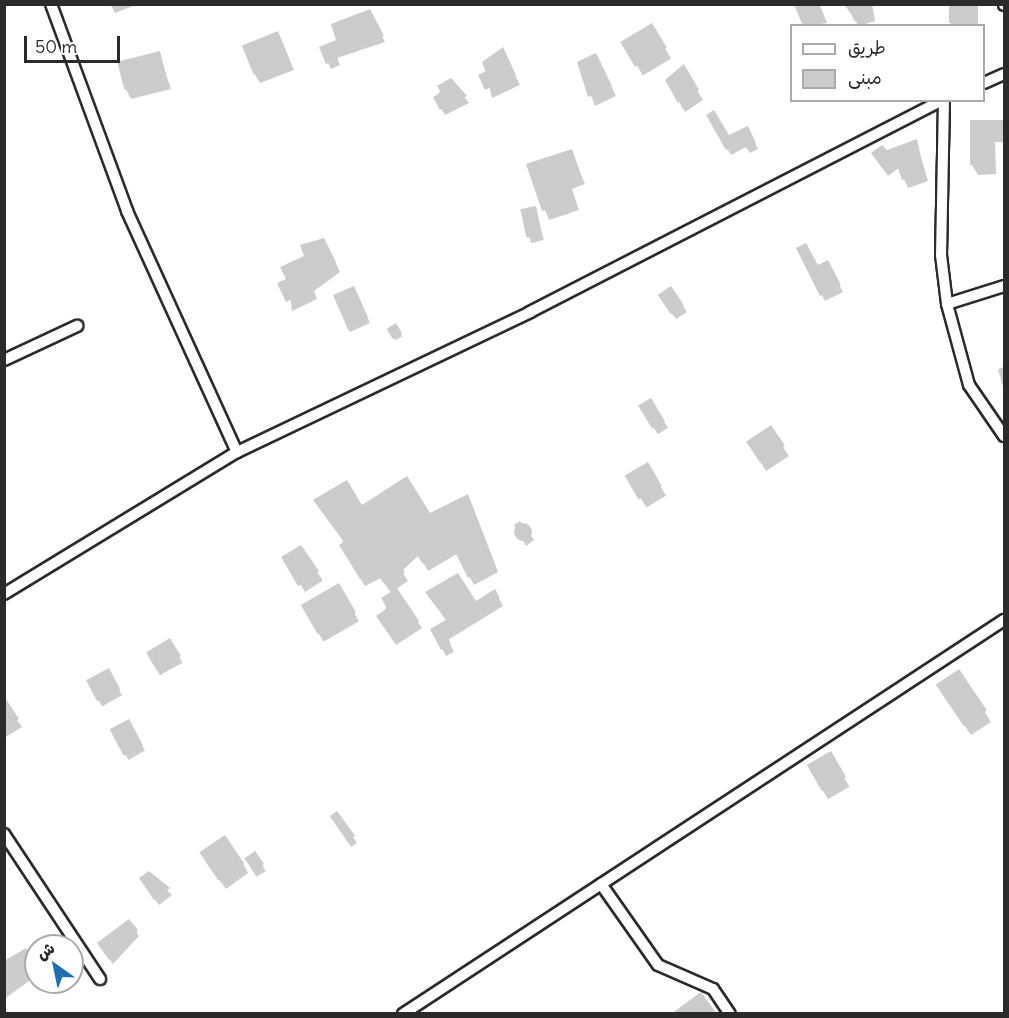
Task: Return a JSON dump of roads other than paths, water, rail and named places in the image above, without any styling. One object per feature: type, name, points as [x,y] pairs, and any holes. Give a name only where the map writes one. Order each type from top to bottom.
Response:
[{"type":"street","points":[[51,4],[127,211],[237,453]]},
{"type":"street","points":[[985,83],[1005,74]]},
{"type":"street","points":[[4,594],[237,453],[530,312],[940,102]]},
{"type":"street","points":[[944,102],[941,255],[947,304],[969,385],[1005,436]]},
{"type":"street","points":[[947,304],[1005,286]]},
{"type":"street","points":[[4,360],[76,326]]},
{"type":"street","points":[[403,1014],[1005,620]]},
{"type":"street","points":[[4,834],[100,979]]},
{"type":"street","points":[[601,884],[651,958],[713,989],[730,1014]]}]
